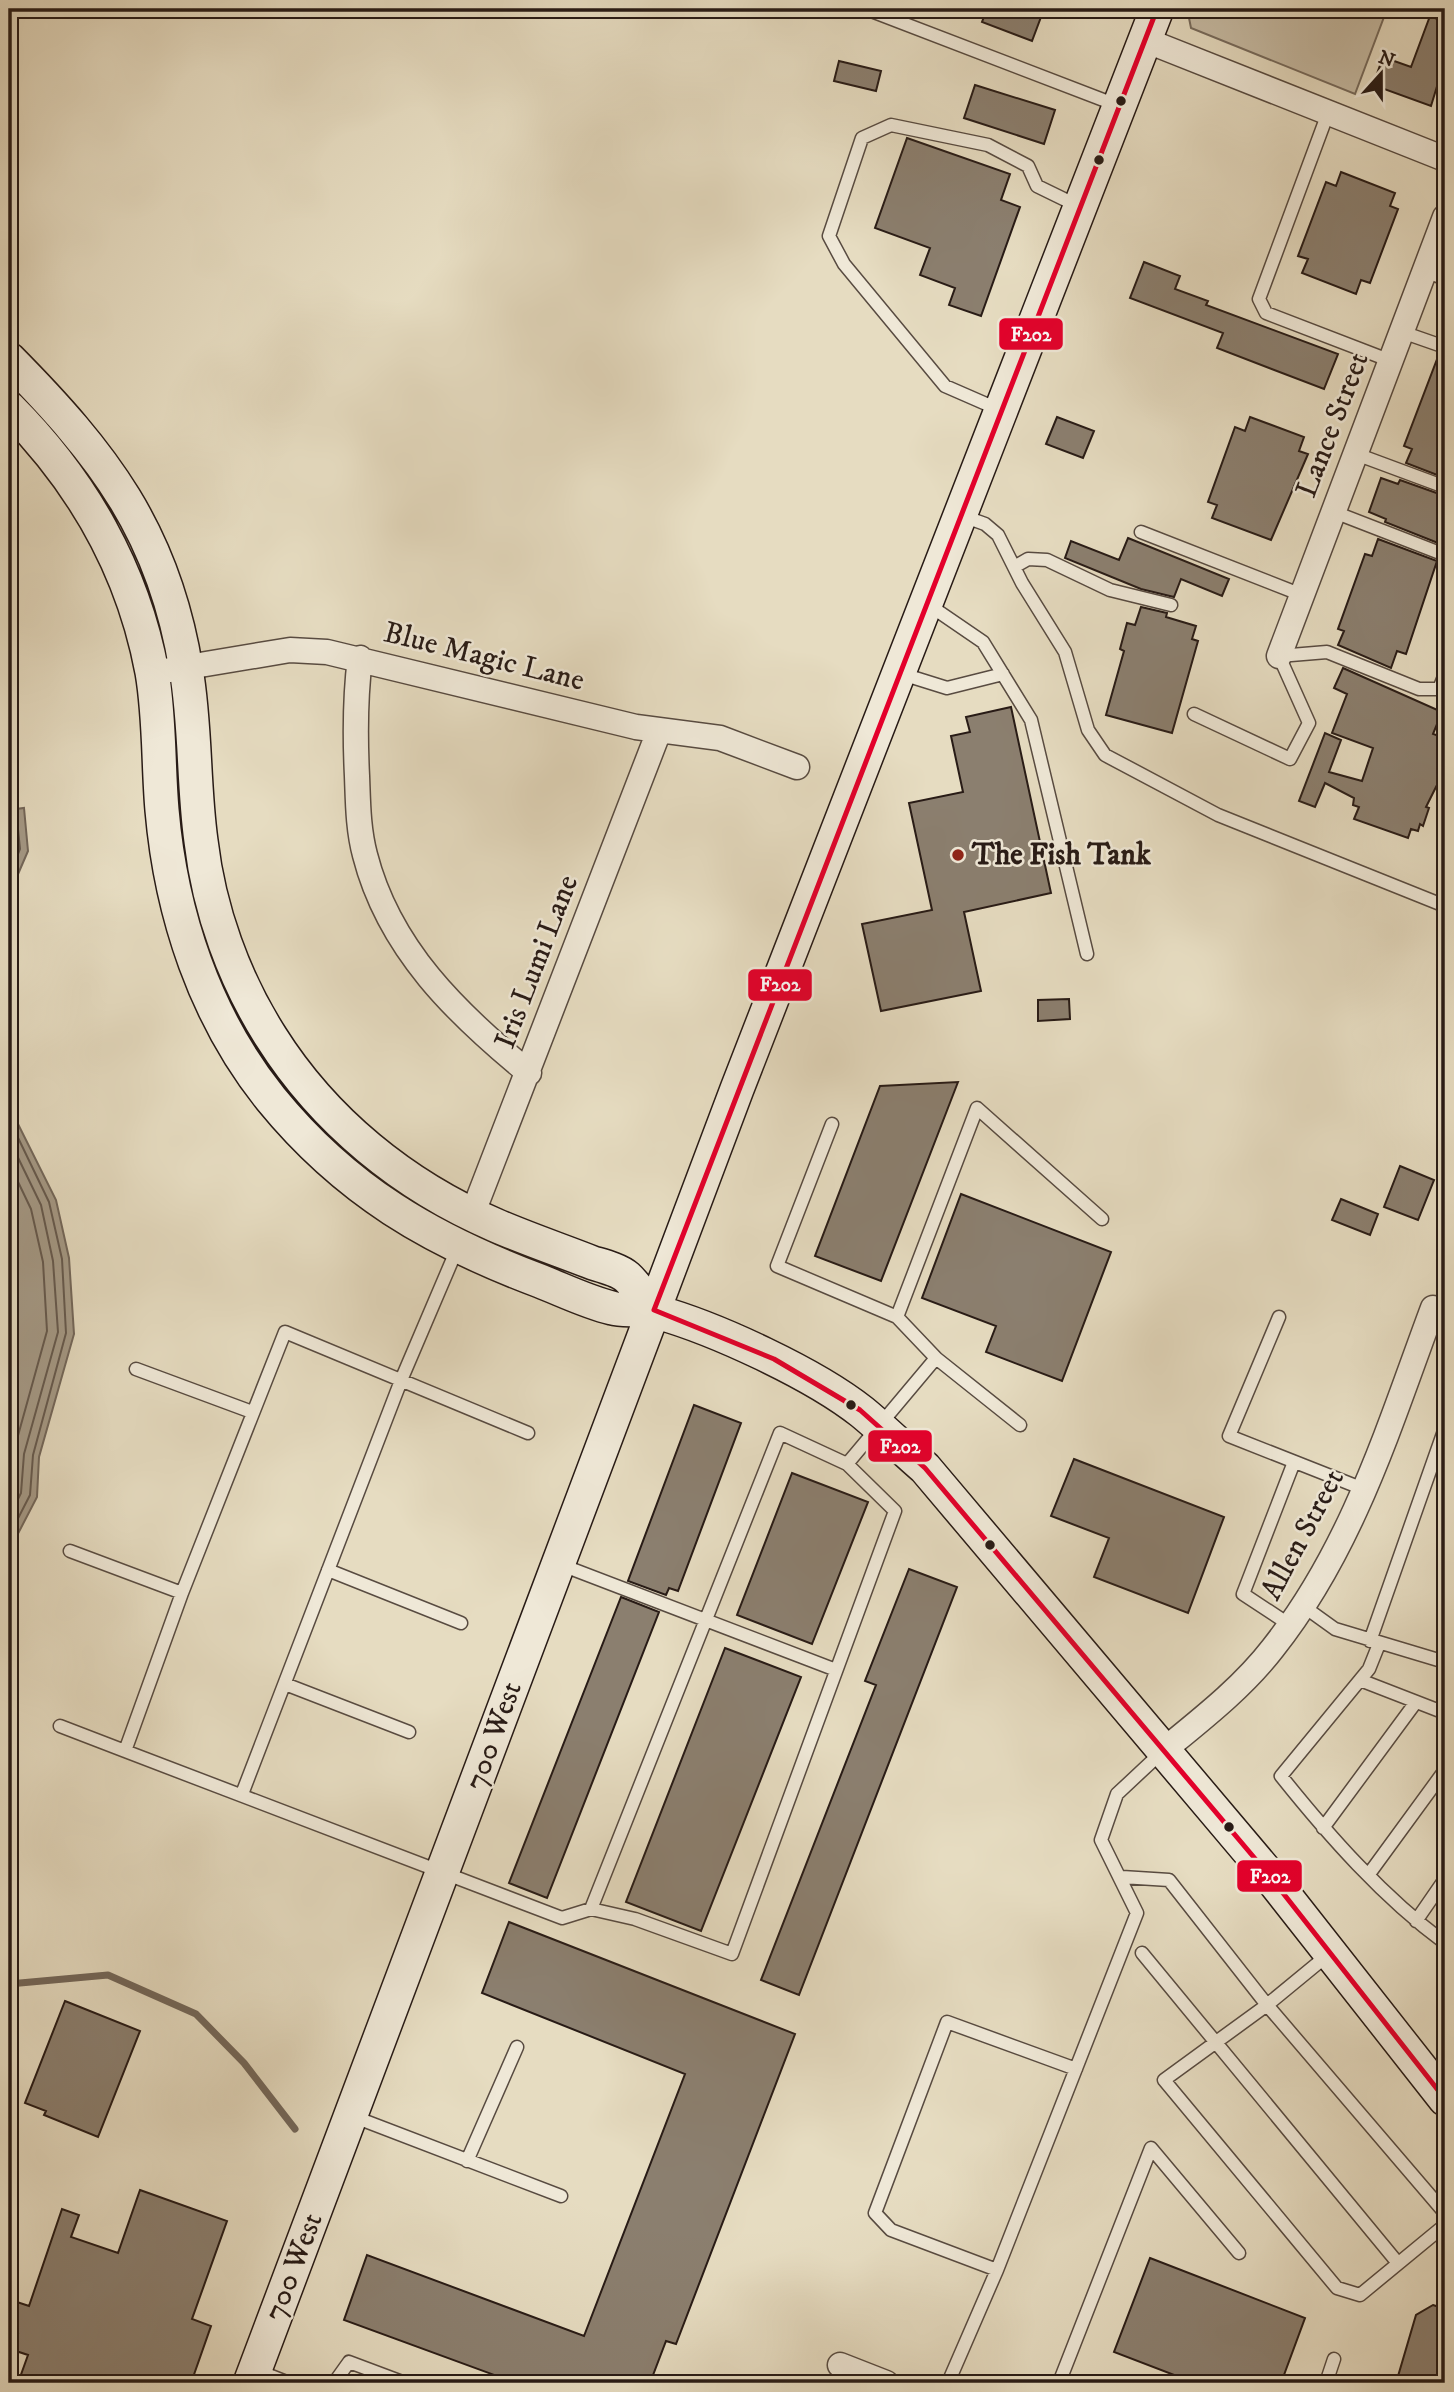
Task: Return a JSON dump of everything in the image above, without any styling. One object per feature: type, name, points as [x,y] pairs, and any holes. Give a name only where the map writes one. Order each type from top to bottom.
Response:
[{"type":"main road","name":"700 West","points":[[253,2377],[737,1089],[1157,9]]},
{"type":"main road","points":[[9,359],[84,438],[120,488],[159,570],[186,667],[206,872],[225,941],[253,1006],[293,1069],[342,1124],[414,1182],[472,1215],[625,1275],[654,1310]]},
{"type":"main road","points":[[9,408],[59,463],[108,540],[134,605],[152,673],[168,863],[187,940],[216,1011],[251,1071],[313,1145],[379,1201],[457,1248],[613,1309],[654,1310],[775,1359],[860,1410],[925,1468],[1164,1750],[1445,2099]]},
{"type":"street","points":[[1146,40],[1445,159]]},
{"type":"street","name":"Lance Street","points":[[1279,656],[1402,332],[1435,275],[1445,217]]},
{"type":"street","name":"Blue Magic Lane","points":[[152,673],[290,650],[327,652],[659,731],[720,738],[797,767]]},
{"type":"street","points":[[360,659],[354,713],[360,830],[377,892],[405,944],[430,982],[469,1023],[529,1073]]},
{"type":"street","name":"Iris Lumi Lane","points":[[472,1215],[659,731]]},
{"type":"street","name":"Allen Street","points":[[1164,1750],[1251,1672],[1297,1615],[1327,1570],[1366,1490],[1439,1310]]},
{"type":"street","points":[[840,2365],[886,2383]]},
{"type":"lane","points":[[866,9],[1120,106]]},
{"type":"lane","points":[[1328,113],[1259,299],[1266,313],[1391,361]]},
{"type":"lane","points":[[1000,410],[945,386],[844,264],[829,236],[862,138],[891,125],[988,145],[1028,166],[1037,186],[1081,208]]},
{"type":"lane","points":[[1402,332],[1445,347]]},
{"type":"lane","points":[[1356,454],[1445,487]]},
{"type":"lane","points":[[1334,512],[1445,555]]},
{"type":"lane","points":[[960,515],[992,529],[1065,652],[1088,730],[1105,755],[1218,816],[1445,906]]},
{"type":"lane","points":[[1141,532],[1302,595]]},
{"type":"lane","points":[[1014,567],[1028,559],[1047,560],[1110,590],[1171,605]]},
{"type":"lane","points":[[926,603],[983,642],[1031,720],[1087,954]]},
{"type":"lane","points":[[1194,714],[1290,759],[1309,723],[1279,656],[1326,653],[1419,689],[1439,689],[1445,674]]},
{"type":"lane","points":[[899,673],[947,688],[1003,674]]},
{"type":"lane","points":[[897,1317],[977,1108],[1102,1219]]},
{"type":"lane","points":[[832,1124],[778,1266],[897,1317],[936,1358],[1020,1425]]},
{"type":"lane","points":[[242,1794],[402,1378],[457,1248]]},
{"type":"lane","points":[[1279,1317],[1229,1436],[1366,1490]]},
{"type":"lane","points":[[125,1751],[182,1593],[285,1332],[402,1378],[528,1433]]},
{"type":"lane","points":[[846,1465],[936,1358]]},
{"type":"lane","points":[[136,1369],[252,1412]]},
{"type":"lane","points":[[1445,1428],[1374,1643],[1369,1669],[1281,1776],[1323,1828],[1416,1921],[1445,1942]]},
{"type":"lane","points":[[60,1726],[562,1918],[591,1909],[635,1919],[732,1954],[895,1511],[846,1465],[780,1433],[591,1909]]},
{"type":"lane","points":[[1294,1462],[1243,1594],[1374,1643],[1445,1662]]},
{"type":"lane","points":[[70,1551],[182,1593]]},
{"type":"lane","points":[[559,1563],[836,1670]]},
{"type":"lane","points":[[328,1570],[461,1623]]},
{"type":"lane","points":[[1360,1680],[1445,1713]]},
{"type":"lane","points":[[285,1684],[408,1732]]},
{"type":"lane","points":[[1323,1828],[1416,1702]]},
{"type":"lane","points":[[948,2383],[997,2270],[1137,1913],[1122,1877],[1101,1840],[1117,1794],[1164,1750]]},
{"type":"lane","points":[[1369,1874],[1445,1770]]},
{"type":"lane","points":[[1122,1877],[1169,1880],[1267,2005],[1445,2213]]},
{"type":"lane","points":[[1416,1921],[1445,1879]]},
{"type":"lane","points":[[1142,1953],[1397,2262]]},
{"type":"lane","points":[[1330,1953],[1267,2005],[1164,2080],[1337,2288],[1360,2295],[1445,2225]]},
{"type":"lane","points":[[997,2270],[891,2230],[875,2213],[947,2022],[1076,2069]]},
{"type":"lane","points":[[467,2161],[517,2046]]},
{"type":"lane","points":[[352,2116],[561,2196]]},
{"type":"lane","points":[[1059,2383],[1151,2148],[1239,2253]]},
{"type":"lane","points":[[1326,2383],[1334,2359]]},
{"type":"lane","points":[[334,2383],[349,2362],[405,2383]]},
{"type":"lane","points":[[253,2377],[289,2383]]},
{"type":"shaded area","points":[[1183,9],[1387,9],[1355,94],[1191,28],[1189,18],[1181,16]]},
{"type":"water","points":[[24,808],[28,851],[9,895],[9,810]]},
{"type":"water","points":[[9,1106],[56,1200],[69,1258],[74,1334],[39,1457],[37,1497],[9,1551]]},
{"type":"building","points":[[987,9],[1044,9],[1032,41],[982,22]]},
{"type":"building","points":[[1430,16],[1445,22],[1445,60],[1431,106],[1373,85],[1383,57],[1411,67]]},
{"type":"building","points":[[839,61],[881,71],[876,91],[834,81]]},
{"type":"building","points":[[975,85],[1055,110],[1044,144],[964,118]]},
{"type":"building","points":[[907,138],[1010,174],[1001,200],[1020,207],[981,316],[949,305],[955,288],[920,275],[930,248],[875,228]]},
{"type":"building","points":[[1341,172],[1395,193],[1390,206],[1398,209],[1370,283],[1361,280],[1356,294],[1302,273],[1308,259],[1298,256],[1326,182],[1336,186]]},
{"type":"building","points":[[1144,262],[1180,276],[1175,289],[1208,301],[1206,305],[1338,354],[1324,389],[1217,348],[1223,333],[1130,298]]},
{"type":"building","points":[[1439,354],[1445,356],[1445,478],[1406,463],[1412,449],[1404,446]]},
{"type":"building","points":[[1057,417],[1094,431],[1083,458],[1046,444]]},
{"type":"building","points":[[1250,417],[1304,437],[1299,451],[1308,454],[1271,540],[1212,518],[1217,505],[1208,502],[1235,427],[1245,431]]},
{"type":"building","points":[[1381,478],[1398,484],[1400,480],[1445,496],[1443,545],[1385,522],[1386,519],[1369,512]]},
{"type":"building","points":[[1128,538],[1229,579],[1222,596],[1181,579],[1174,597],[1141,589],[1065,558],[1071,541],[1119,560]]},
{"type":"building","points":[[1378,539],[1437,561],[1406,654],[1397,651],[1391,668],[1338,645],[1344,631],[1338,629],[1365,554],[1372,556]]},
{"type":"building","points":[[1141,607],[1167,613],[1166,617],[1196,626],[1192,639],[1198,641],[1172,733],[1106,715],[1124,651],[1120,649],[1127,623],[1135,625]]},
{"type":"building","points":[[1343,668],[1442,712],[1433,734],[1445,738],[1445,778],[1441,777],[1426,807],[1429,808],[1423,826],[1420,824],[1418,831],[1411,829],[1408,838],[1354,819],[1359,807],[1353,805],[1354,798],[1325,783],[1315,807],[1299,801],[1325,733],[1341,740],[1329,772],[1362,781],[1373,748],[1332,733],[1347,694],[1334,688]]},
{"type":"building","points":[[1011,707],[1051,893],[964,912],[981,991],[881,1011],[862,924],[932,910],[909,803],[963,792],[951,736],[970,732],[966,717]]},
{"type":"building","points":[[1069,999],[1070,1019],[1038,1021],[1038,1000]]},
{"type":"building","points":[[958,1082],[881,1281],[815,1256],[880,1086]]},
{"type":"building","points":[[1400,1166],[1434,1180],[1418,1220],[1384,1207]]},
{"type":"building","points":[[961,1194],[1111,1252],[1062,1381],[986,1352],[996,1326],[922,1298]]},
{"type":"building","points":[[1341,1199],[1378,1214],[1370,1235],[1332,1220]]},
{"type":"building","points":[[694,1405],[741,1423],[678,1591],[669,1588],[666,1595],[628,1581]]},
{"type":"building","points":[[1074,1459],[1224,1517],[1188,1613],[1094,1577],[1109,1538],[1051,1516]]},
{"type":"building","points":[[792,1473],[868,1502],[812,1644],[737,1615]]},
{"type":"building","points":[[909,1569],[957,1587],[799,1995],[761,1980],[876,1685],[865,1681]]},
{"type":"building","points":[[621,1597],[659,1612],[547,1898],[509,1883]]},
{"type":"building","points":[[725,1648],[801,1677],[701,1931],[626,1902]]},
{"type":"building","points":[[509,1922],[795,2034],[676,2344],[666,2341],[650,2383],[516,2383],[344,2320],[367,2255],[584,2336],[685,2074],[482,1993]]},
{"type":"building","points":[[65,2001],[140,2031],[98,2137],[44,2115],[46,2111],[25,2103]]},
{"type":"building","points":[[140,2190],[227,2221],[192,2319],[211,2326],[191,2383],[18,2383],[28,2355],[13,2350],[18,2334],[9,2330],[9,2316],[14,2301],[29,2306],[62,2209],[79,2215],[71,2237],[118,2253]]},
{"type":"building","points":[[1150,2258],[1305,2318],[1281,2383],[1195,2383],[1114,2352]]},
{"type":"building","points":[[1433,2305],[1445,2309],[1445,2383],[1396,2383],[1416,2315]]},
{"type":"waterway","points":[[9,1984],[108,1975],[196,2014],[244,2063],[295,2129]]},
{"type":"transit line","name":"F202","points":[[654,1310],[1157,9]]},
{"type":"transit line","name":"F202","points":[[654,1310],[774,1359],[860,1410],[925,1468],[1268,1874],[1445,2099]]},
{"type":"place","name":"The Fish Tank","points":[[958,855]]}]
